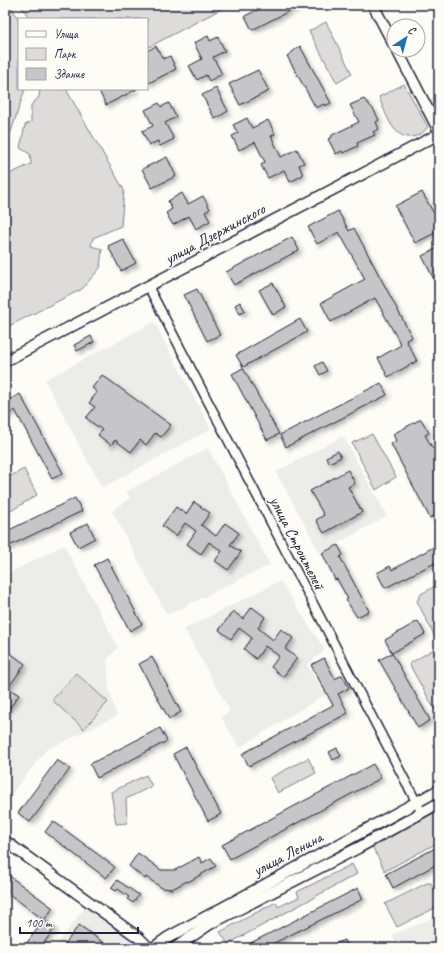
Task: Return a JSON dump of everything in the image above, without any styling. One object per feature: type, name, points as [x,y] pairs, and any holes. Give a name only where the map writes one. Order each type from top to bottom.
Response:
[{"type":"main road","points":[[372,5],[386,30]]},
{"type":"main road","points":[[401,58],[439,133]]},
{"type":"main road","name":"улица Дзержинского","points":[[5,361],[439,133]]},
{"type":"main road","name":"улица Ленина","points":[[152,948],[180,930],[439,790]]},
{"type":"main road","name":"улица Ленина","points":[[175,948],[210,924],[439,803]]},
{"type":"main road","points":[[5,841],[139,938],[149,948]]},
{"type":"street","name":"улица Строителей","points":[[148,286],[422,813]]},
{"type":"shaded area","points":[[154,322],[211,429],[102,488],[45,380]]},
{"type":"shaded area","points":[[343,436],[387,516],[320,553],[276,472]]},
{"type":"shaded area","points":[[208,448],[270,565],[167,615],[112,511],[130,498],[126,492]]},
{"type":"shaded area","points":[[64,545],[118,647],[107,660],[109,689],[117,716],[46,750],[6,801],[5,575]]},
{"type":"shaded area","points":[[280,581],[325,650],[307,665],[324,695],[239,748],[221,717],[230,711],[184,629]]},
{"type":"shaded area","points":[[89,902],[126,929],[132,948],[54,948]]},
{"type":"shaded area","points":[[439,915],[439,948],[398,948],[392,935]]},
{"type":"green space","points":[[5,5],[10,5],[18,18],[18,90],[25,90],[5,150]]},
{"type":"green space","points":[[20,5],[229,5],[148,47],[148,18],[29,18]]},
{"type":"green space","points":[[326,22],[352,74],[337,83],[309,31]]},
{"type":"green space","points":[[404,84],[428,127],[420,134],[412,137],[403,136],[398,133],[390,122],[379,97]]},
{"type":"green space","points":[[40,90],[68,90],[67,91],[124,190],[121,226],[93,238],[91,246],[102,249],[100,268],[82,289],[5,328],[5,176],[31,164],[30,154],[20,148],[25,125],[31,122],[31,105],[39,97]]},
{"type":"green space","points":[[372,434],[396,477],[376,490],[352,443]]},
{"type":"green space","points":[[24,469],[37,495],[9,512],[5,504],[5,479]]},
{"type":"green space","points":[[439,584],[439,645],[417,601],[421,594]]},
{"type":"green space","points":[[439,646],[439,703],[435,710],[409,664]]},
{"type":"green space","points":[[76,673],[108,702],[84,729],[52,700]]},
{"type":"green space","points":[[308,758],[316,773],[278,793],[270,778]]},
{"type":"green space","points":[[146,775],[152,786],[126,799],[127,823],[116,824],[111,792]]},
{"type":"green space","points":[[439,810],[439,842],[385,871],[372,846]]},
{"type":"green space","points":[[352,864],[357,874],[228,944],[220,932],[276,902],[278,907],[299,897],[297,892]]},
{"type":"green space","points":[[427,883],[431,883],[439,900],[439,906],[397,927],[385,904]]},
{"type":"building","points":[[267,5],[301,5],[252,30],[245,16]]},
{"type":"building","points":[[208,36],[210,41],[218,37],[225,51],[213,57],[222,74],[209,81],[206,75],[197,80],[189,66],[202,59],[194,43]]},
{"type":"building","points":[[156,46],[163,59],[170,56],[176,69],[148,83],[148,50]]},
{"type":"building","points":[[300,46],[331,103],[325,106],[324,104],[316,108],[287,56]]},
{"type":"building","points":[[258,70],[269,91],[240,105],[229,84]]},
{"type":"building","points":[[216,88],[228,111],[215,119],[202,95]]},
{"type":"building","points":[[98,90],[135,90],[106,105]]},
{"type":"building","points":[[364,99],[374,110],[379,120],[376,122],[379,129],[373,132],[375,135],[357,143],[358,146],[343,153],[342,151],[336,154],[328,139],[332,137],[332,135],[359,122],[350,105]]},
{"type":"building","points":[[159,103],[161,107],[169,103],[176,117],[165,123],[174,139],[160,146],[158,141],[149,145],[142,131],[153,126],[145,110]]},
{"type":"building","points":[[247,118],[252,128],[268,120],[275,134],[271,136],[281,157],[297,149],[304,163],[299,165],[303,175],[290,182],[284,170],[268,178],[261,165],[265,162],[255,142],[239,150],[232,136],[238,133],[233,125]]},
{"type":"building","points":[[167,157],[176,176],[152,188],[142,169]]},
{"type":"building","points":[[422,192],[439,223],[439,231],[415,243],[395,206]]},
{"type":"building","points":[[182,193],[188,204],[203,196],[210,209],[205,212],[210,221],[196,229],[189,216],[173,225],[166,213],[172,209],[168,201]]},
{"type":"building","points":[[338,211],[349,231],[354,228],[412,337],[406,340],[417,361],[388,377],[378,358],[401,345],[375,298],[331,322],[321,303],[365,279],[339,232],[317,244],[308,227]]},
{"type":"building","points":[[292,237],[299,250],[234,285],[226,272]]},
{"type":"building","points":[[123,239],[136,263],[121,271],[108,246]]},
{"type":"building","points":[[439,247],[439,289],[422,256]]},
{"type":"building","points":[[273,283],[286,307],[273,315],[259,290]]},
{"type":"building","points":[[197,289],[220,335],[207,341],[184,295]]},
{"type":"building","points":[[240,302],[245,311],[240,314],[235,305]]},
{"type":"building","points":[[300,319],[307,332],[243,367],[236,355]]},
{"type":"building","points":[[91,336],[94,342],[77,351],[74,345]]},
{"type":"building","points":[[322,362],[327,371],[320,375],[315,366]]},
{"type":"building","points":[[243,368],[279,434],[267,440],[232,374]]},
{"type":"building","points":[[102,375],[171,425],[161,437],[155,433],[146,445],[140,440],[131,452],[115,440],[111,445],[98,435],[102,430],[86,418],[95,407],[89,403],[97,392],[92,388]]},
{"type":"building","points":[[381,383],[387,395],[286,447],[280,435]]},
{"type":"building","points":[[20,394],[63,473],[52,479],[15,410],[5,416],[5,402]]},
{"type":"building","points":[[421,419],[429,433],[425,435],[433,449],[439,446],[439,513],[430,518],[391,444],[396,441],[393,434]]},
{"type":"building","points":[[338,451],[341,457],[329,463],[326,457]]},
{"type":"building","points":[[348,470],[355,483],[348,487],[362,512],[324,533],[316,520],[324,515],[310,491]]},
{"type":"building","points":[[75,498],[82,511],[5,548],[5,532]]},
{"type":"building","points":[[194,502],[210,513],[201,525],[216,536],[225,523],[239,533],[230,545],[241,552],[228,570],[215,561],[222,551],[209,542],[201,554],[187,544],[196,531],[185,523],[176,536],[162,526],[176,507],[186,514]]},
{"type":"building","points":[[88,523],[95,538],[78,547],[70,532]]},
{"type":"building","points":[[439,544],[439,561],[385,588],[377,573],[390,566],[392,570]]},
{"type":"building","points":[[338,545],[343,555],[340,557],[369,611],[357,617],[346,600],[348,599],[337,579],[335,580],[322,553]]},
{"type":"building","points":[[107,558],[142,624],[130,631],[94,565]]},
{"type":"building","points":[[252,607],[265,617],[258,628],[273,640],[281,629],[293,638],[285,649],[297,658],[283,677],[271,667],[279,656],[265,646],[256,659],[244,649],[252,638],[239,628],[231,639],[219,630],[233,611],[243,619]]},
{"type":"building","points":[[418,621],[425,634],[392,653],[385,640]]},
{"type":"building","points":[[10,653],[25,664],[8,688],[19,695],[5,714],[5,659]]},
{"type":"building","points":[[392,653],[430,720],[418,728],[379,660]]},
{"type":"building","points":[[152,657],[181,712],[169,719],[139,664]]},
{"type":"building","points":[[324,658],[335,679],[342,675],[349,688],[338,694],[348,713],[249,766],[242,754],[333,705],[311,665]]},
{"type":"building","points":[[160,728],[167,741],[97,778],[90,764]]},
{"type":"building","points":[[186,747],[221,814],[208,821],[173,754]]},
{"type":"building","points":[[337,748],[341,756],[333,760],[329,752]]},
{"type":"building","points":[[57,760],[70,769],[30,822],[18,813]]},
{"type":"building","points":[[373,764],[381,778],[230,859],[222,845]]},
{"type":"building","points":[[53,821],[115,867],[106,878],[45,832]]},
{"type":"building","points":[[439,846],[439,863],[393,888],[386,874]]},
{"type":"building","points":[[138,853],[161,870],[175,870],[199,857],[202,863],[211,858],[216,866],[188,882],[187,881],[172,889],[162,888],[146,877],[145,879],[129,866]]},
{"type":"building","points":[[5,873],[53,908],[44,920],[5,891]]},
{"type":"building","points":[[117,880],[139,895],[133,903],[127,899],[129,897],[118,889],[116,891],[111,888]]},
{"type":"building","points":[[358,888],[363,899],[264,948],[241,948]]},
{"type":"building","points":[[44,920],[55,928],[40,948],[23,948]]},
{"type":"building","points":[[79,925],[104,943],[100,948],[62,948]]},
{"type":"building","points":[[344,940],[348,948],[325,948]]}]
